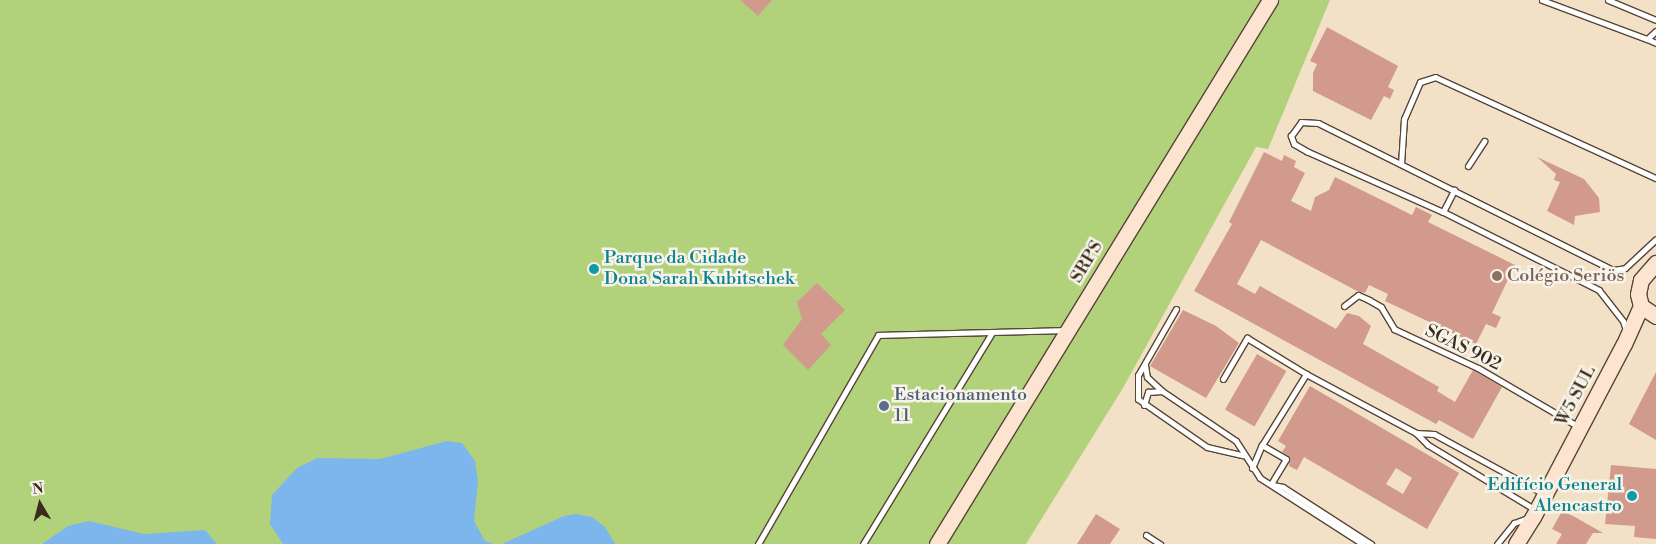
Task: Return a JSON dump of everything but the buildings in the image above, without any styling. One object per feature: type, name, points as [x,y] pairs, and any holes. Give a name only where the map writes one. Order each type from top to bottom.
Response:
[{"type":"main road","name":"SRPS","points":[[937,544],[1069,330],[1196,116],[1270,0]]},
{"type":"main road","name":"W5 SUL","points":[[1516,544],[1535,514],[1624,344],[1641,306],[1638,294],[1641,280],[1656,264]]},
{"type":"main road","points":[[1641,306],[1656,316]]},
{"type":"lane","points":[[1542,0],[1656,43]]},
{"type":"lane","points":[[1608,0],[1656,20]]},
{"type":"lane","points":[[1647,40],[1656,31]]},
{"type":"lane","points":[[1402,164],[1404,119],[1420,82],[1435,77],[1656,178]]},
{"type":"lane","points":[[1624,344],[1626,327],[1599,290],[1443,212],[1308,152],[1294,144],[1291,136],[1301,122],[1308,121],[1402,164],[1613,270],[1625,268],[1656,239]]},
{"type":"lane","points":[[1468,166],[1484,140]]},
{"type":"lane","points":[[1443,212],[1454,190]]},
{"type":"lane","name":"SGAS 902","points":[[1344,306],[1358,295],[1369,300],[1381,307],[1394,329],[1478,368],[1580,428]]},
{"type":"lane","points":[[1176,309],[1138,376],[1135,390],[1144,406],[1207,447],[1243,455]]},
{"type":"lane","points":[[758,544],[878,335],[1069,330]]},
{"type":"lane","points":[[863,544],[992,333]]},
{"type":"lane","points":[[1224,380],[1247,338],[1306,374],[1416,433],[1428,445],[1535,514]]},
{"type":"lane","points":[[1145,365],[1147,377],[1162,391],[1236,441],[1252,468],[1272,485],[1363,544]]},
{"type":"lane","points":[[1252,468],[1262,445],[1306,374]]},
{"type":"lane","points":[[1144,406],[1148,392],[1162,391]]},
{"type":"lane","points":[[1416,433],[1434,434],[1545,494]]},
{"type":"lane","points":[[1262,445],[1286,459],[1272,485]]},
{"type":"lane","points":[[1272,485],[1283,488],[1371,544]]},
{"type":"lane","points":[[1497,544],[1514,523],[1535,514]]},
{"type":"lane","points":[[1146,535],[1160,544]]},
{"type":"green space","name":"Parque da Cidade Dona Sarah Kubitschek","points":[[0,0],[1330,0],[1268,149],[1256,147],[1123,388],[1026,544],[0,544]]},
{"type":"water","points":[[447,441],[462,443],[475,461],[478,481],[474,521],[485,541],[494,544],[283,544],[270,524],[272,495],[297,468],[317,458],[380,459]]},
{"type":"water","points":[[576,514],[592,517],[605,527],[615,544],[502,544],[564,516]]},
{"type":"water","points":[[89,521],[144,534],[205,530],[217,544],[42,544],[68,526]]},
{"type":"place","name":"Parque da Cidade Dona Sarah Kubitschek","points":[[594,269]]},
{"type":"place","name":"Colégio Seriös","points":[[1497,276]]},
{"type":"place","name":"Estacionamento 11","points":[[884,406]]},
{"type":"place","name":"Edifício General Alencastro","points":[[1632,496]]}]
